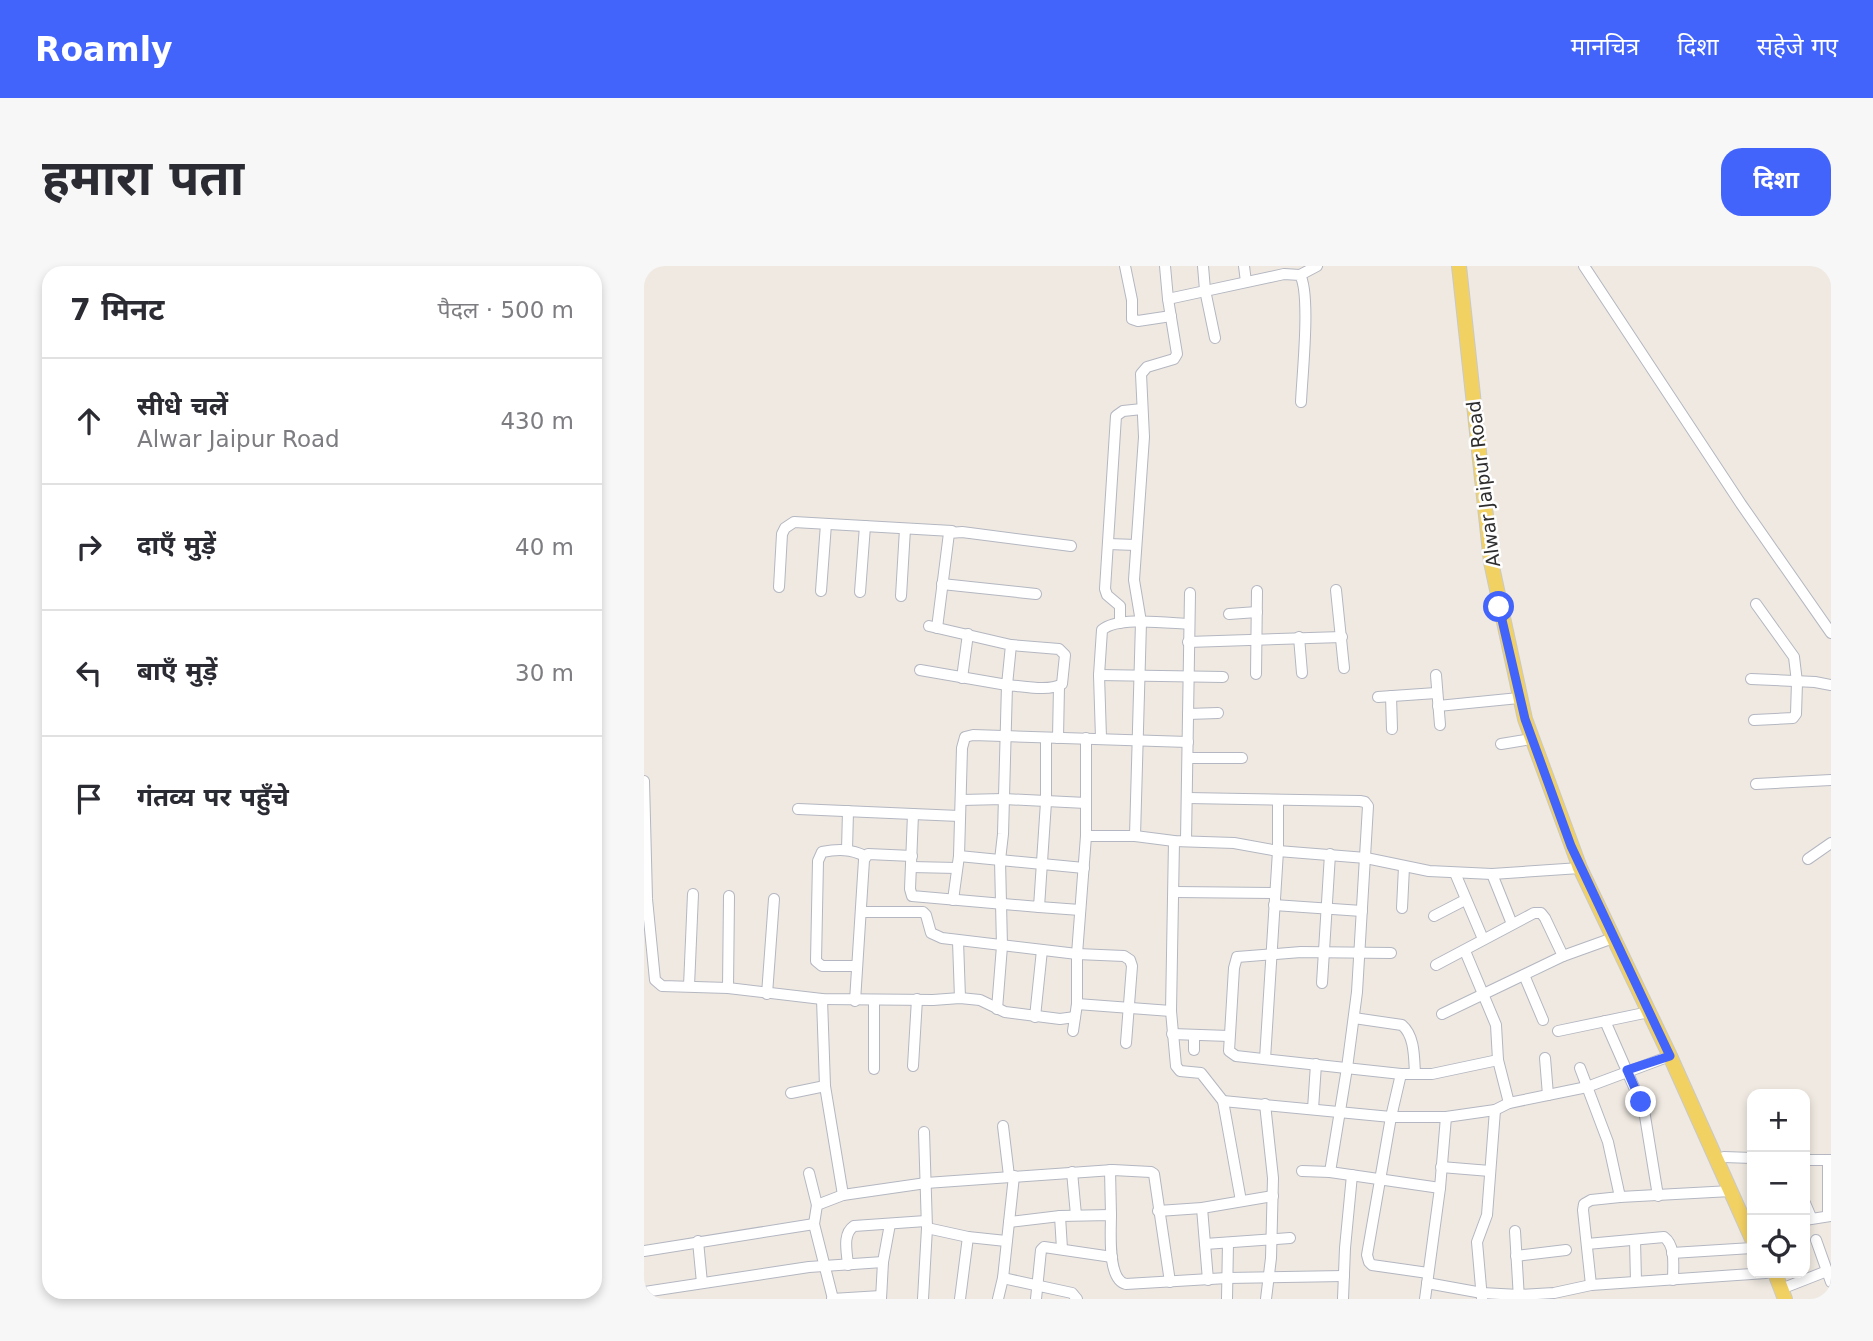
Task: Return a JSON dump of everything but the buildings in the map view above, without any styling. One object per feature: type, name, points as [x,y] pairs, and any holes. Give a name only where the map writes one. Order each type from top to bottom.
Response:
[{"type":"main road","name":"Alwar Jaipur Road","points":[[1459,266],[1489,549],[1519,698],[1531,739],[1580,868],[1670,1056],[1747,1228]]},
{"type":"main road","name":"Alwar Jaipur Road","points":[[1467,266],[1498,551],[1530,709],[1589,868],[1750,1215]]},
{"type":"main road","points":[[1769,1278],[1781,1296]]},
{"type":"main road","points":[[1776,1278],[1781,1296]]},
{"type":"street","points":[[1125,266],[1132,300],[1132,319],[1138,321],[1171,316]]},
{"type":"street","points":[[1135,836],[1141,622],[1134,580],[1144,437],[1140,380],[1143,369],[1174,359],[1177,354],[1167,299],[1165,266]]},
{"type":"street","points":[[1203,266],[1215,338]]},
{"type":"street","points":[[1244,266],[1246,282]]},
{"type":"street","points":[[1167,299],[1246,282],[1283,270],[1300,275],[1317,266]]},
{"type":"street","points":[[1584,266],[1741,504],[1831,633]]},
{"type":"street","points":[[1300,275],[1304,285],[1301,402]]},
{"type":"street","points":[[1120,623],[1120,606],[1107,595],[1105,589],[1116,416],[1123,411],[1142,409]]},
{"type":"street","points":[[779,587],[782,534],[785,527],[794,522],[952,531],[1071,546]]},
{"type":"street","points":[[821,590],[826,524]]},
{"type":"street","points":[[860,592],[865,526]]},
{"type":"street","points":[[901,596],[905,528]]},
{"type":"street","points":[[952,531],[948,535],[933,627],[1011,645],[1063,651],[1065,654],[1052,738],[1040,907]]},
{"type":"street","points":[[1108,544],[1136,545]]},
{"type":"street","points":[[942,584],[1036,594]]},
{"type":"street","points":[[1336,590],[1344,668]]},
{"type":"street","points":[[1256,592],[1256,674]]},
{"type":"street","points":[[1186,840],[1190,593]]},
{"type":"street","points":[[1754,720],[1793,718],[1796,714],[1797,682],[1794,657],[1756,604]]},
{"type":"street","points":[[1229,614],[1256,612]]},
{"type":"street","points":[[1101,738],[1099,675],[1102,630],[1106,626],[1120,623],[1189,624]]},
{"type":"street","points":[[962,678],[968,634]]},
{"type":"street","points":[[1188,642],[1342,636]]},
{"type":"street","points":[[1299,637],[1302,673]]},
{"type":"street","points":[[997,1009],[1002,946],[1000,860],[1011,645]]},
{"type":"street","points":[[920,670],[1007,685],[1059,686]]},
{"type":"street","points":[[1099,675],[1223,677]]},
{"type":"street","points":[[1436,675],[1440,726]]},
{"type":"street","points":[[1751,679],[1831,685]]},
{"type":"street","points":[[1378,697],[1436,694]]},
{"type":"street","points":[[1391,696],[1392,729]]},
{"type":"street","points":[[1438,706],[1519,698]]},
{"type":"street","points":[[1188,714],[1218,713]]},
{"type":"street","points":[[953,900],[958,862],[962,748],[965,737],[973,734],[1188,742]]},
{"type":"street","points":[[1073,1031],[1077,1004],[1077,954],[1086,836],[1086,738]]},
{"type":"street","points":[[1501,744],[1531,739]]},
{"type":"street","points":[[1188,758],[1242,758]]},
{"type":"street","points":[[1756,784],[1831,780]]},
{"type":"street","points":[[644,781],[654,980],[662,986],[728,988],[822,999],[874,1001],[960,998],[981,1000],[997,1009],[1035,1017],[1075,1017]]},
{"type":"street","points":[[1187,798],[1365,802],[1368,806],[1354,1018],[1330,1172]]},
{"type":"street","points":[[961,800],[1086,803]]},
{"type":"street","points":[[1265,1059],[1278,851],[1278,800]]},
{"type":"street","points":[[798,809],[959,816]]},
{"type":"street","points":[[847,850],[848,811]]},
{"type":"street","points":[[913,814],[912,896],[1080,910]]},
{"type":"street","points":[[1086,836],[1135,836],[1174,841],[1234,843],[1278,851],[1366,858],[1404,867],[1455,873],[1492,874],[1580,868]]},
{"type":"street","points":[[1174,841],[1171,1011],[1178,1069],[1201,1073],[1223,1101],[1241,1201]]},
{"type":"street","points":[[1808,859],[1831,842]]},
{"type":"street","points":[[858,966],[822,966],[816,961],[819,855],[827,851],[847,850],[865,856],[874,854],[911,861],[1000,860],[1084,868]]},
{"type":"street","points":[[1322,983],[1331,854]]},
{"type":"street","points":[[856,1000],[865,856]]},
{"type":"street","points":[[1402,908],[1404,867]]},
{"type":"street","points":[[1455,873],[1483,939]]},
{"type":"street","points":[[1492,874],[1512,924]]},
{"type":"street","points":[[1175,892],[1274,899],[1327,910],[1362,911]]},
{"type":"street","points":[[689,986],[693,894]]},
{"type":"street","points":[[728,988],[729,896]]},
{"type":"street","points":[[767,994],[774,899]]},
{"type":"street","points":[[1434,916],[1465,900]]},
{"type":"street","points":[[860,912],[923,912],[934,936],[958,941],[1077,954],[1124,956],[1130,960],[1132,966],[1126,1043]]},
{"type":"street","points":[[1436,965],[1534,913],[1541,913],[1563,956]]},
{"type":"street","points":[[1443,1014],[1563,956],[1613,938]]},
{"type":"street","points":[[958,941],[960,998]]},
{"type":"street","points":[[1035,1017],[1042,950]]},
{"type":"street","points":[[1391,953],[1324,951],[1237,957],[1229,1051],[1232,1055],[1401,1074],[1432,1074],[1498,1060]]},
{"type":"street","points":[[1465,951],[1496,1025],[1498,1060],[1509,1103]]},
{"type":"street","points":[[1524,975],[1543,1020]]},
{"type":"street","points":[[822,999],[825,1086],[843,1195]]},
{"type":"street","points":[[913,1066],[917,999]]},
{"type":"street","points":[[874,1001],[874,1069]]},
{"type":"street","points":[[1077,1004],[1171,1011]]},
{"type":"street","points":[[1558,1031],[1648,1012]]},
{"type":"street","points":[[1354,1018],[1406,1027],[1412,1042],[1415,1074]]},
{"type":"street","points":[[1605,1021],[1646,1116],[1658,1196]]},
{"type":"street","points":[[1172,1034],[1229,1036]]},
{"type":"street","points":[[1194,1035],[1194,1050]]},
{"type":"street","points":[[1223,1101],[1391,1116],[1446,1117],[1495,1110],[1509,1103],[1587,1087],[1670,1056]]},
{"type":"street","points":[[1545,1058],[1548,1095]]},
{"type":"street","points":[[1313,1109],[1316,1065]]},
{"type":"street","points":[[1580,1068],[1608,1142],[1620,1197]]},
{"type":"street","points":[[1401,1074],[1367,1255],[1372,1265],[1427,1278],[1482,1296],[1519,1297],[1554,1296],[1591,1286],[1747,1274]]},
{"type":"street","points":[[791,1093],[825,1086]]},
{"type":"street","points":[[1265,1104],[1272,1155],[1273,1195],[1266,1299]]},
{"type":"street","points":[[1482,1296],[1477,1241],[1486,1222],[1495,1110]]},
{"type":"street","points":[[1425,1299],[1440,1188],[1446,1117]]},
{"type":"street","points":[[998,1299],[1003,1278],[1012,1176],[1003,1126]]},
{"type":"street","points":[[923,1299],[927,1224],[924,1132]]},
{"type":"street","points":[[1724,1157],[1747,1158]]},
{"type":"street","points":[[1810,1160],[1829,1160],[1830,1182],[1829,1216],[1810,1218]]},
{"type":"street","points":[[1441,1167],[1490,1171]]},
{"type":"street","points":[[817,1205],[843,1195],[926,1183],[1110,1170],[1151,1172],[1155,1178],[1170,1282]]},
{"type":"street","points":[[1110,1170],[1112,1257],[1115,1278],[1120,1283],[1343,1276]]},
{"type":"street","points":[[1302,1171],[1330,1172],[1440,1188]]},
{"type":"street","points":[[809,1172],[817,1205],[814,1224],[833,1299],[881,1297],[883,1262],[890,1224]]},
{"type":"street","points":[[1072,1172],[1076,1215]]},
{"type":"street","points":[[1343,1299],[1352,1175]]},
{"type":"street","points":[[1591,1286],[1584,1204],[1591,1200],[1620,1197],[1731,1191]]},
{"type":"street","points":[[1158,1211],[1202,1208],[1273,1195]]},
{"type":"street","points":[[1202,1208],[1208,1280]]},
{"type":"street","points":[[1009,1222],[1060,1216],[1111,1215]]},
{"type":"street","points":[[1060,1216],[1062,1249]]},
{"type":"street","points":[[644,1251],[814,1224]]},
{"type":"street","points":[[848,1265],[846,1236],[854,1226],[927,1224],[968,1237],[1006,1241]]},
{"type":"street","points":[[1515,1231],[1519,1297]]},
{"type":"street","points":[[960,1299],[968,1237]]},
{"type":"street","points":[[1587,1244],[1664,1237],[1669,1241],[1672,1253],[1673,1280]]},
{"type":"street","points":[[1205,1244],[1290,1238]]},
{"type":"street","points":[[1634,1240],[1636,1282]]},
{"type":"street","points":[[1781,1296],[1829,1270],[1816,1240]]},
{"type":"street","points":[[698,1241],[702,1283]]},
{"type":"street","points":[[1227,1299],[1228,1242]]},
{"type":"street","points":[[1036,1299],[1041,1250],[1049,1246],[1112,1257]]},
{"type":"street","points":[[1672,1253],[1747,1248]]},
{"type":"street","points":[[1516,1256],[1566,1250]]},
{"type":"street","points":[[644,1292],[809,1267],[883,1262]]},
{"type":"street","points":[[1003,1278],[1072,1293],[1077,1299]]},
{"type":"route","points":[[1499,607],[1525,719],[1571,846],[1670,1056],[1627,1070],[1641,1102]]}]
